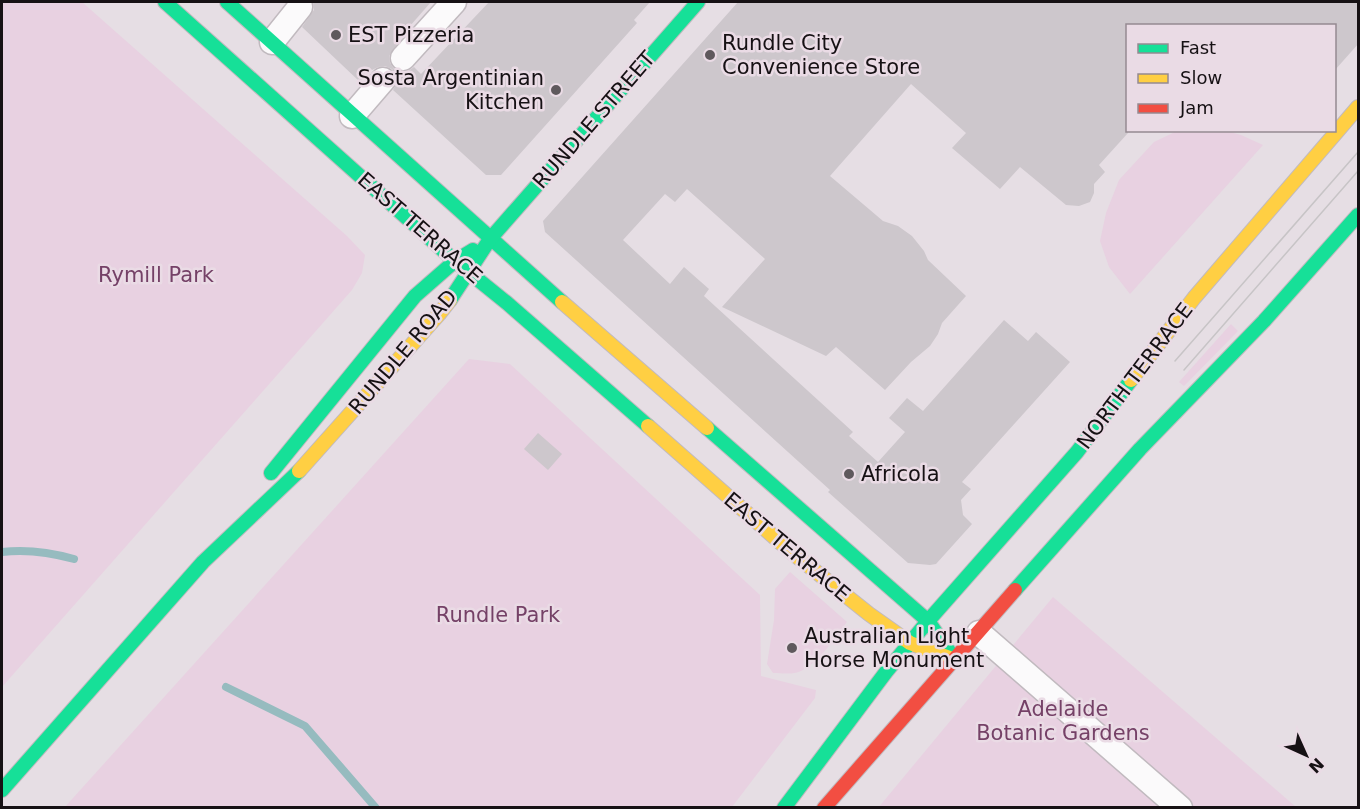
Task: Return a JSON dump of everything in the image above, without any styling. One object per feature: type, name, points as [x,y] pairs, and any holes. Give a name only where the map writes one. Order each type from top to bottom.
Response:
[{"type":"main road","name":"EAST TERRACE","points":[[165,2],[255,75],[455,261],[516,311],[731,501],[869,614],[910,643],[955,660]]},
{"type":"main road","name":"EAST TERRACE","points":[[227,2],[350,121],[490,239],[750,479],[928,621],[955,660]]},
{"type":"main road","name":"RUNDLE STREET","points":[[490,239],[698,2]]},
{"type":"main road","name":"NORTH TERRACE","points":[[784,807],[928,621],[1077,452],[1194,298],[1359,107]]},
{"type":"main road","points":[[824,807],[1140,449],[1264,321],[1359,215]]},
{"type":"main road","name":"RUNDLE ROAD","points":[[2,790],[203,562],[408,304],[455,261],[490,239]]},
{"type":"main road","name":"RUNDLE ROAD","points":[[203,562],[280,491],[316,454],[439,314],[490,239]]},
{"type":"main road","points":[[731,501],[750,479]]},
{"type":"street","points":[[403,58],[454,2]]},
{"type":"street","points":[[270,46],[300,8]]},
{"type":"street","points":[[350,121],[383,80]]},
{"type":"street","points":[[979,633],[1180,807]]},
{"type":"green space","name":"Rymill Park","points":[[2,2],[82,2],[347,236],[365,255],[362,273],[352,290],[2,687]]},
{"type":"green space","points":[[1175,132],[1230,132],[1263,145],[1130,294],[1109,267],[1100,241],[1106,213],[1119,180],[1154,142]]},
{"type":"green space","points":[[1231,324],[1238,331],[1184,386],[1179,382]]},
{"type":"green space","name":"Rundle Park","points":[[469,359],[510,364],[760,595],[761,676],[816,690],[815,698],[732,807],[64,808]]},
{"type":"green space","points":[[790,572],[847,622],[826,649],[808,667],[795,673],[773,673],[767,664],[774,620],[775,589]]},
{"type":"green space","name":"Adelaide Botanic Gardens","points":[[1053,597],[1296,807],[878,808]]},
{"type":"building","points":[[313,2],[431,2],[396,42],[389,56],[394,69],[407,72],[414,67],[421,74],[489,2],[650,2],[634,20],[637,23],[501,175],[486,175],[393,90],[397,83],[397,76],[392,69],[385,66],[371,69],[360,82],[302,27],[314,10]]},
{"type":"building","points":[[738,2],[1359,2],[1359,43],[1336,69],[1336,24],[1126,24],[1126,132],[1128,133],[1099,165],[1105,172],[1094,184],[1094,193],[1090,202],[1079,206],[1066,205],[1020,167],[1000,189],[952,148],[966,133],[911,84],[830,176],[883,221],[898,226],[912,236],[928,260],[966,296],[942,323],[930,346],[911,362],[885,390],[836,347],[826,356],[722,307],[765,259],[687,189],[675,202],[665,194],[623,240],[670,284],[684,267],[709,289],[704,296],[853,432],[849,436],[878,462],[905,432],[889,418],[907,398],[923,411],[1004,320],[1028,341],[1036,332],[1070,362],[962,482],[971,489],[961,500],[963,515],[972,524],[936,564],[908,563],[545,232],[543,221]]},
{"type":"building","points":[[538,433],[562,454],[548,470],[524,449]]},
{"type":"waterway","points":[[2,552],[38,552],[74,559]]},
{"type":"waterway","points":[[226,687],[305,726],[376,808]]},
{"type":"tram line","points":[[1175,361],[1358,152]]},
{"type":"tram line","points":[[1184,370],[1358,171]]},
{"type":"traffic: fast","points":[[165,2],[455,261],[507,303],[648,426]]},
{"type":"traffic: fast","points":[[227,2],[562,302]]},
{"type":"traffic: fast","points":[[450,300],[490,239],[698,2]]},
{"type":"traffic: fast","points":[[1015,590],[1140,449],[1264,321],[1358,215]]},
{"type":"traffic: fast","points":[[271,473],[415,296],[455,261],[473,250]]},
{"type":"traffic: fast","points":[[784,808],[886,672],[1077,452],[1131,380]]},
{"type":"traffic: fast","points":[[707,428],[928,621],[955,660]]},
{"type":"traffic: fast","points":[[2,790],[203,562],[299,471]]},
{"type":"traffic: slow","points":[[1131,380],[1194,298],[1358,107]]},
{"type":"traffic: slow","points":[[299,471],[450,300]]},
{"type":"traffic: slow","points":[[562,302],[707,428]]},
{"type":"traffic: slow","points":[[648,426],[790,551],[869,614],[910,643],[955,660]]},
{"type":"traffic: jam","points":[[824,808],[1015,590]]},
{"type":"place","name":"EST Pizzeria","points":[[336,35]]},
{"type":"place","name":"Rundle City Convenience Store","points":[[710,55]]},
{"type":"place","name":"Sosta Argentinian Kitchen","points":[[556,90]]},
{"type":"place","name":"Africola","points":[[849,474]]},
{"type":"place","name":"Australian Light Horse Monument","points":[[792,648]]}]
